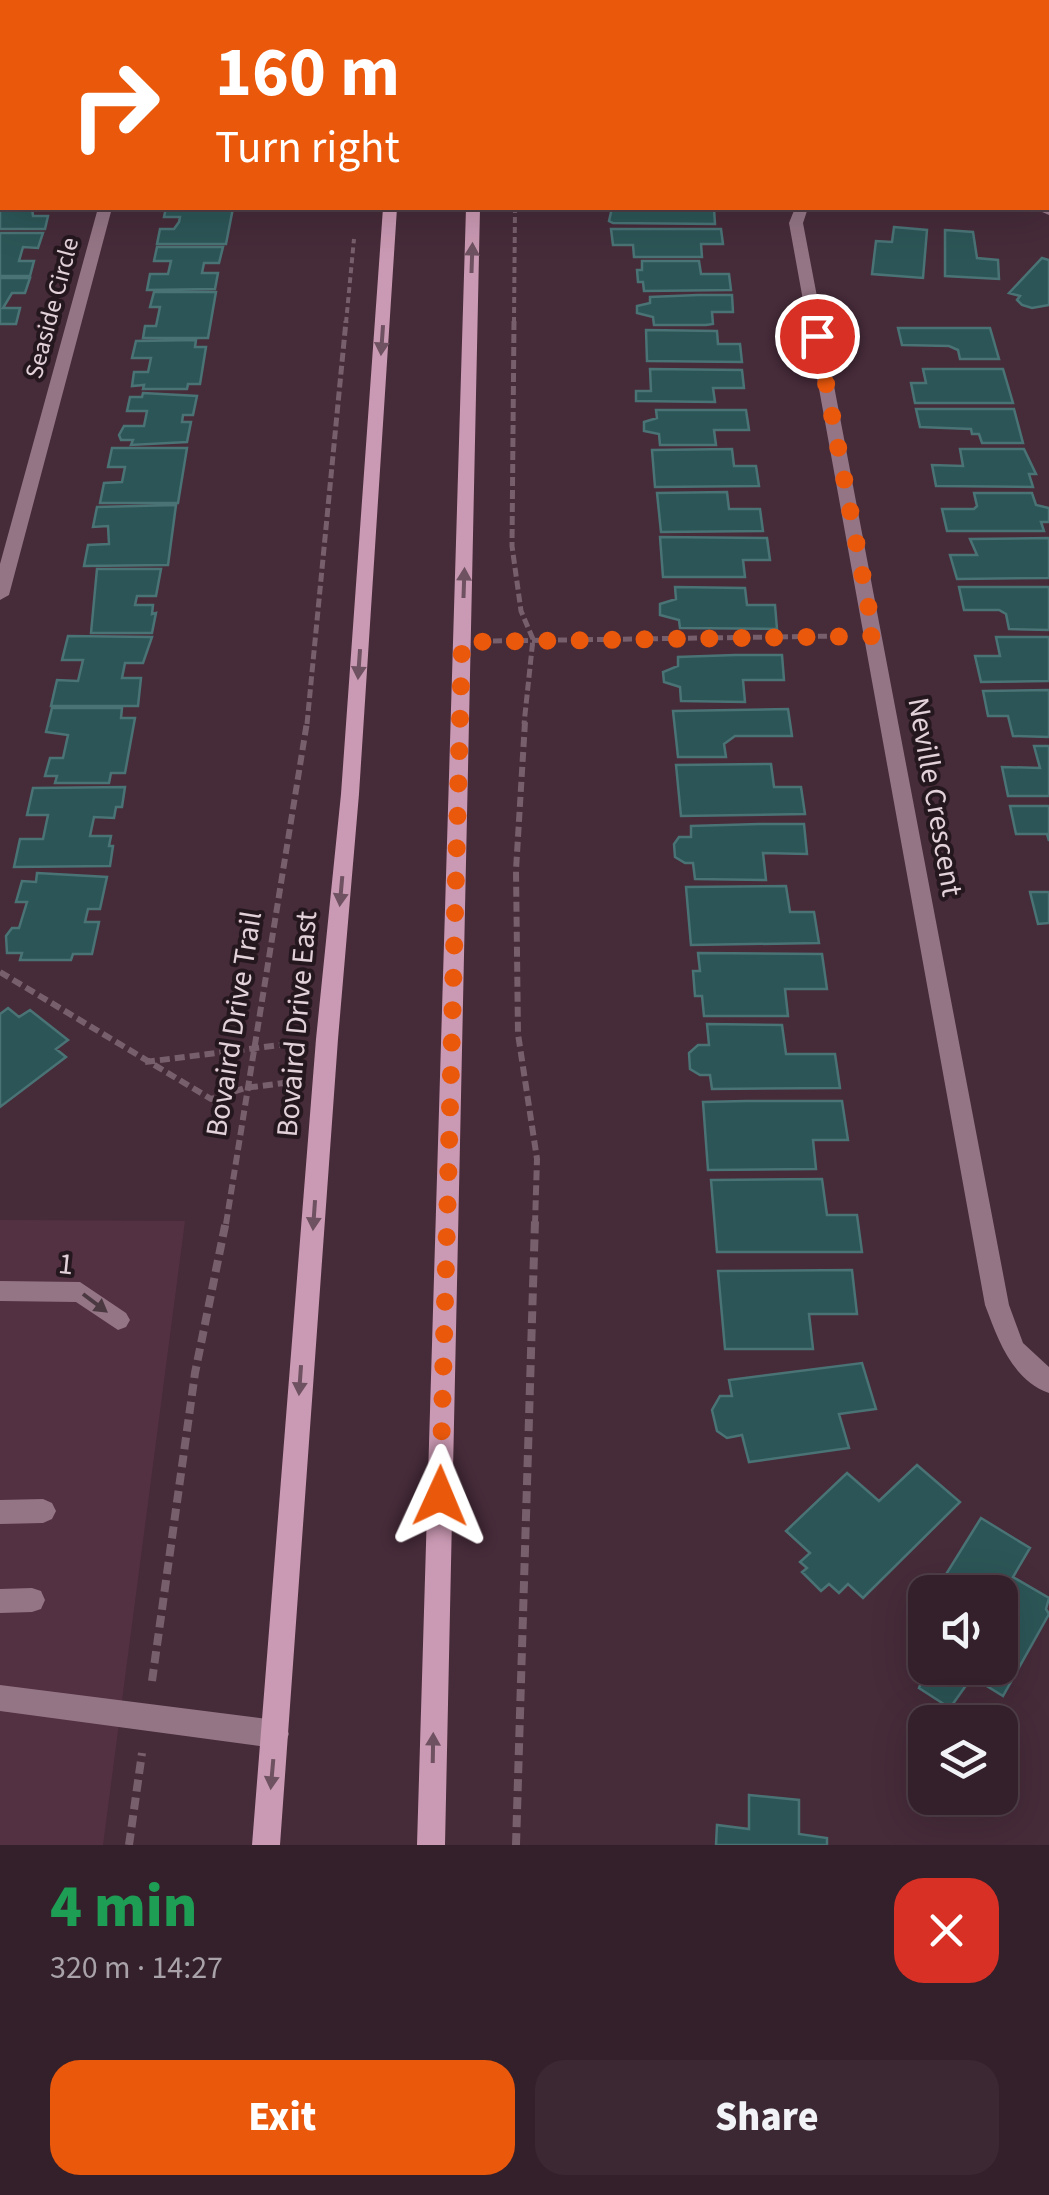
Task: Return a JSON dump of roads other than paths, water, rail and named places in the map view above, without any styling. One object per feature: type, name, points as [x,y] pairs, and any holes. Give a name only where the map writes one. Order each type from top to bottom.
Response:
[{"type":"main road","name":"Bovaird Drive East","points":[[266,1845],[327,1039],[350,794],[390,210]]},
{"type":"main road","points":[[431,1845],[474,210]]},
{"type":"street","name":"Seaside Circle","points":[[0,595],[104,210]]},
{"type":"street","name":"Neville Crescent","points":[[800,210],[796,223],[997,1305],[1013,1349],[1049,1382]]},
{"type":"street","name":"1","points":[[0,1291],[80,1292],[118,1320]]},
{"type":"street","points":[[0,1512],[43,1511]]},
{"type":"street","points":[[0,1601],[32,1600]]},
{"type":"street","points":[[0,1698],[276,1734]]}]
